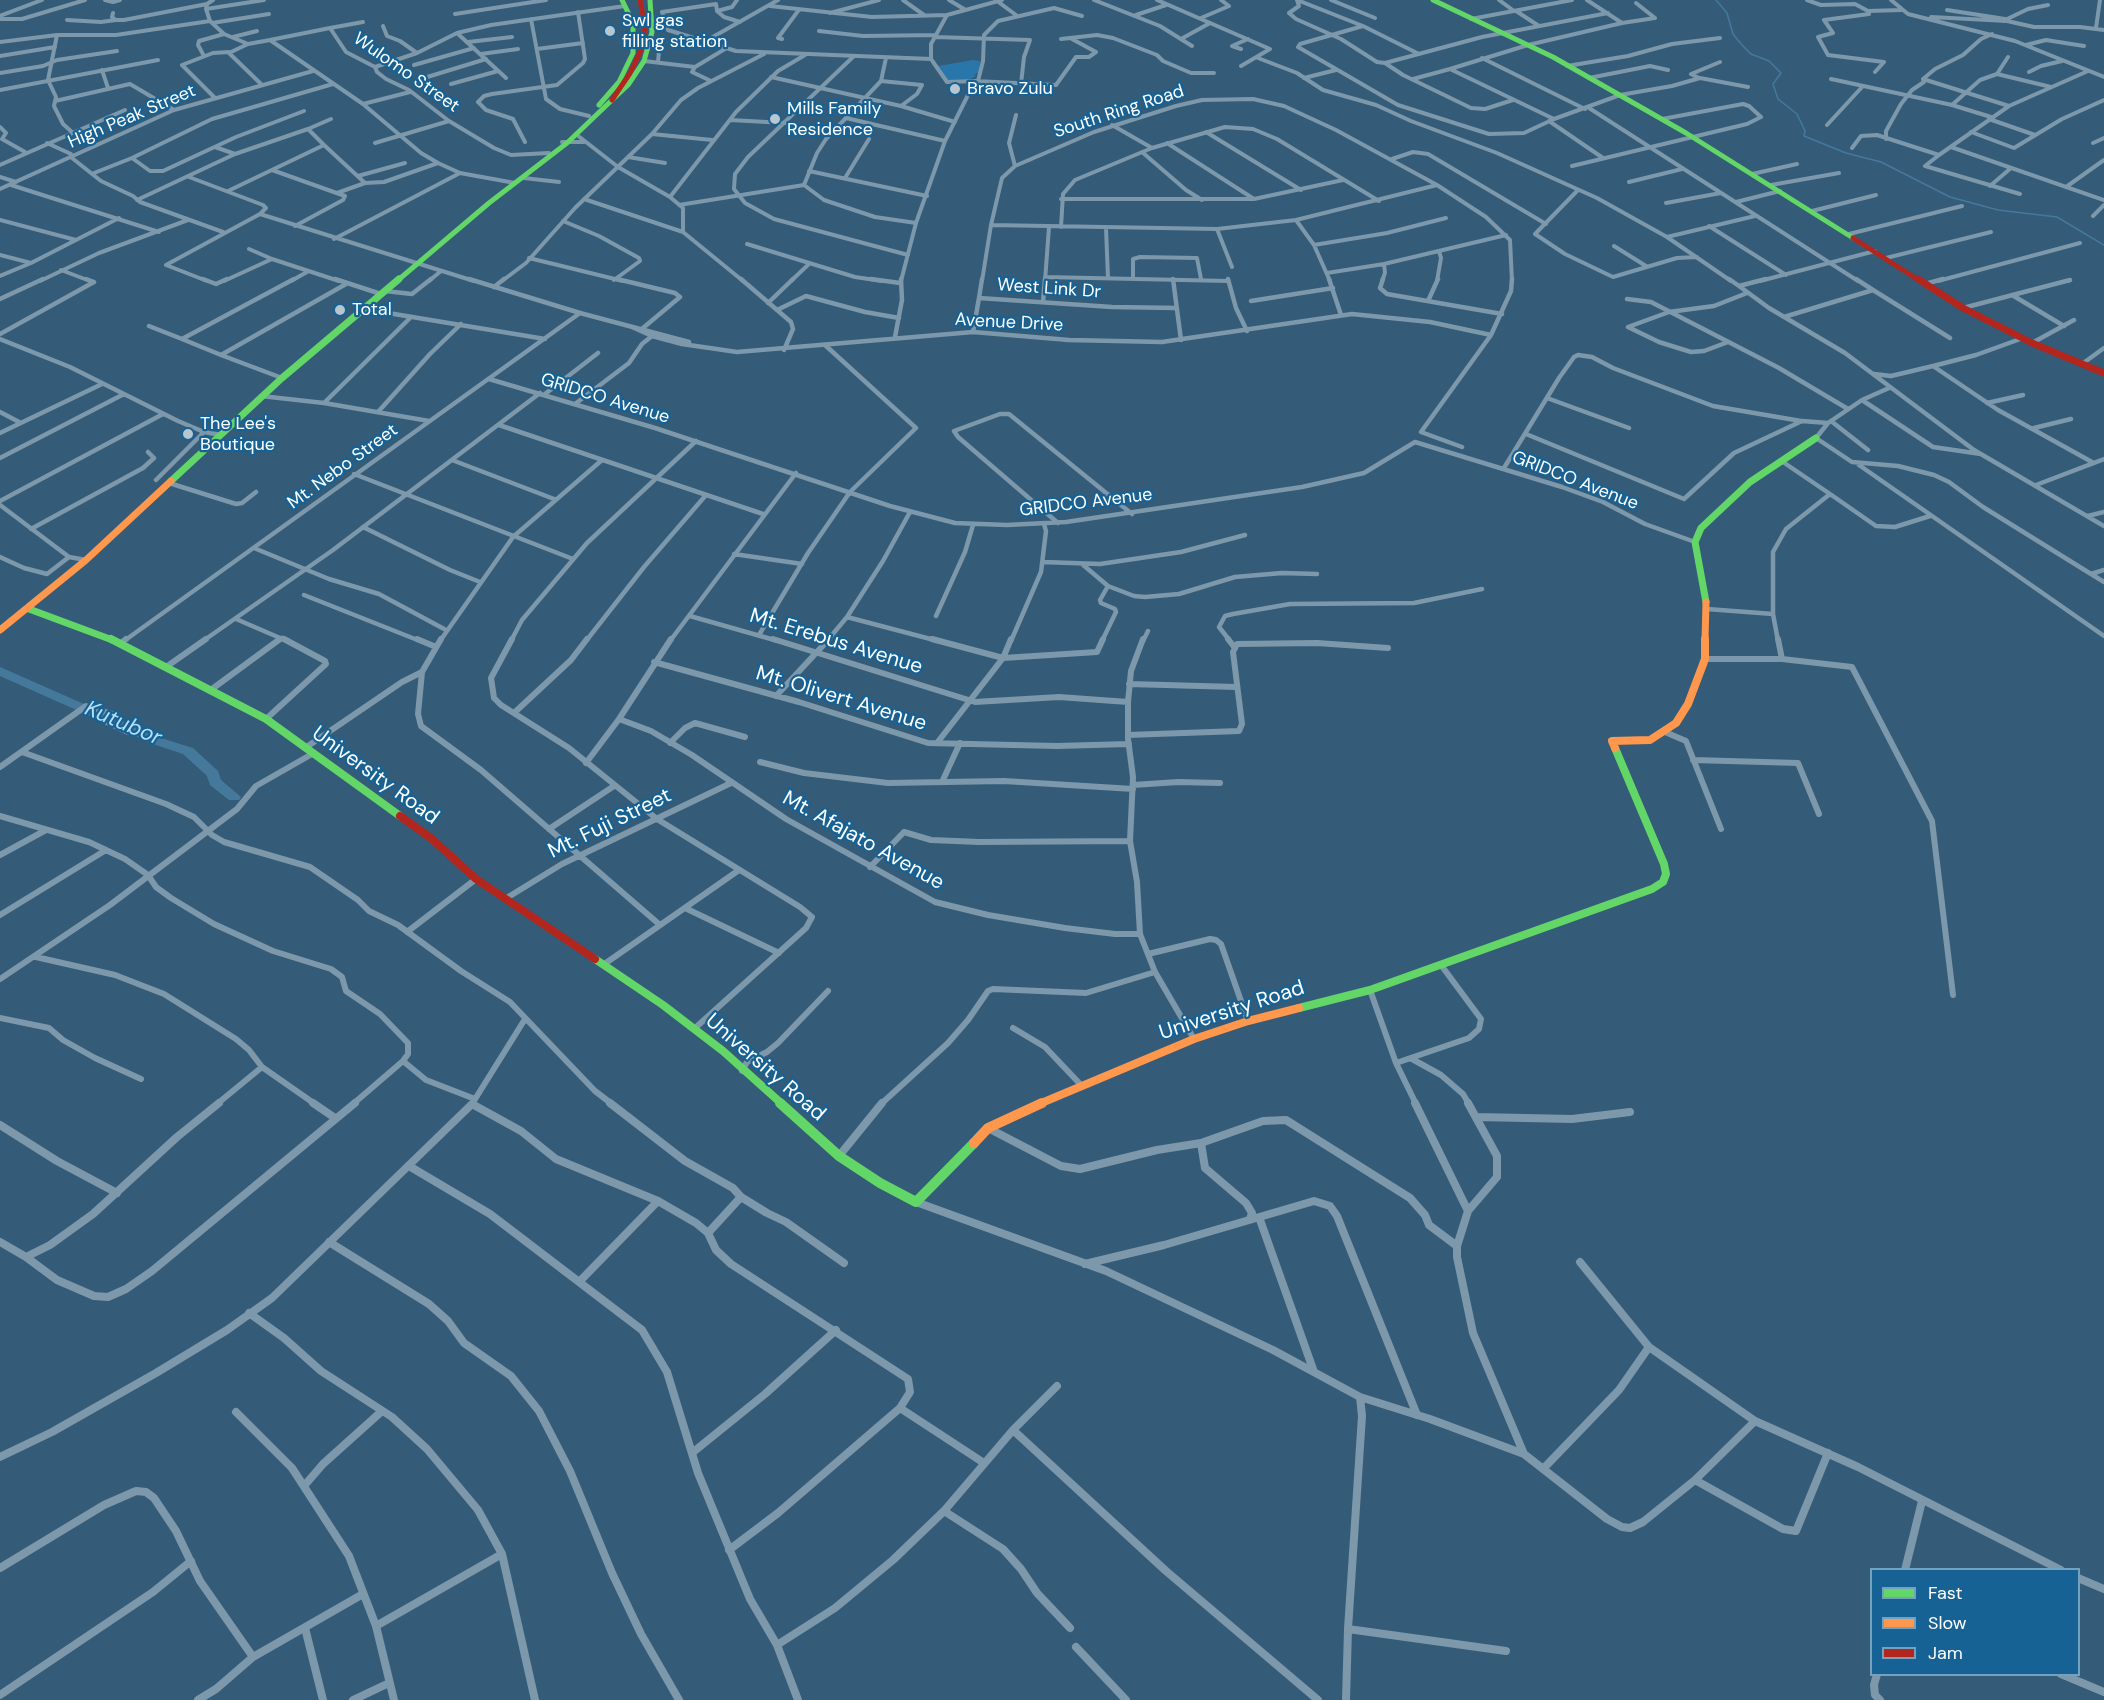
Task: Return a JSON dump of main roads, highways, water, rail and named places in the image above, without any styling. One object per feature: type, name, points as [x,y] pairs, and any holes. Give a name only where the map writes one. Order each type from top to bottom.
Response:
[{"type":"main road","points":[[515,183],[524,178],[564,143],[619,82],[633,53],[639,23],[634,0]]},
{"type":"main road","points":[[0,630],[29,609],[86,560],[261,396],[383,292],[549,153],[564,143],[580,138],[612,100],[630,74],[642,48],[645,26],[639,0]]},
{"type":"main road","points":[[612,100],[628,85],[644,61],[652,32],[650,0]]},
{"type":"main road","points":[[1433,0],[1528,45],[1694,137],[1964,308],[2032,343],[2104,373]]},
{"type":"main road","points":[[623,3],[631,15],[634,28],[633,53]]},
{"type":"main road","name":"University Road","points":[[29,609],[121,643],[266,719],[432,839],[476,879],[603,965],[723,1051],[742,1071],[839,1156],[880,1183],[916,1202],[988,1128],[1081,1085],[1194,1039],[1248,1021],[1370,990],[1652,889],[1663,882],[1664,864],[1612,741],[1650,740],[1676,723],[1688,704],[1706,659],[1707,609],[1695,542],[1701,528],[1750,482],[1816,438]]},
{"type":"waterway","points":[[1716,0],[1727,13],[1733,34],[1742,45],[1751,54],[1769,61],[1781,73],[1773,84],[1778,99],[1797,114],[1805,131],[1804,136],[1846,153],[1881,162],[1950,197],[1998,210],[2057,217],[2104,245]]},
{"type":"waterway","name":"Kutubor","points":[[0,671],[157,741],[188,751],[213,774],[215,782],[234,797]]},
{"type":"place","name":"Swl gas filling station","points":[[610,31]]},
{"type":"place","name":"Bravo Zulu","points":[[955,89]]},
{"type":"place","name":"Mills Family Residence","points":[[775,119]]},
{"type":"place","name":"Total","points":[[340,310]]},
{"type":"place","name":"The Lee's Boutique","points":[[188,434]]}]
